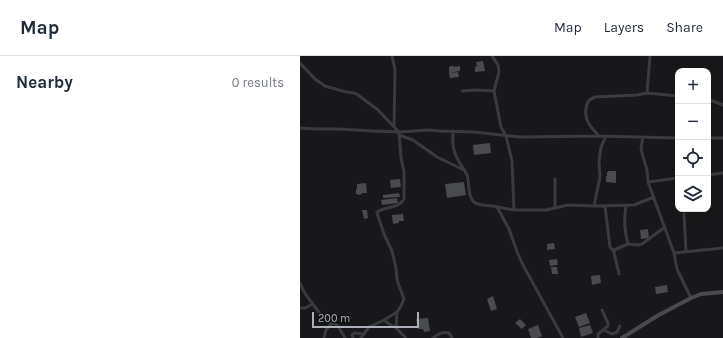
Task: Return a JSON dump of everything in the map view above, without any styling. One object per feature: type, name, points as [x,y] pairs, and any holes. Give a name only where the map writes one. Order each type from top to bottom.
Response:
[{"type":"street","points":[[392,56],[395,70],[394,126]]},
{"type":"street","points":[[492,56],[498,65],[499,72],[494,91],[501,127],[506,136],[512,161],[514,210]]},
{"type":"street","points":[[647,93],[650,56]]},
{"type":"street","points":[[300,63],[315,79],[325,86],[346,92],[354,92],[378,110],[394,126],[399,134],[401,158],[404,169],[404,199],[398,205],[381,209],[377,213],[382,230],[392,251],[397,280],[404,297],[397,312],[369,327],[361,338]]},
{"type":"street","points":[[462,91],[494,91]]},
{"type":"street","points":[[600,136],[588,123],[586,118],[588,102],[590,99],[600,96],[637,95],[647,93],[675,96]]},
{"type":"street","points":[[711,100],[723,105]]},
{"type":"street","points":[[300,128],[317,130],[339,129],[399,134],[430,130],[474,132],[513,137],[551,138],[606,136],[675,138]]},
{"type":"street","points":[[453,132],[453,149],[468,178],[472,200],[475,203],[504,209],[536,210],[568,205],[634,205],[654,197]]},
{"type":"street","points":[[399,134],[413,140],[436,157],[464,170]]},
{"type":"street","points":[[594,206],[600,176],[599,161],[601,147],[606,136]]},
{"type":"street","points":[[643,137],[641,147],[647,170],[648,182],[674,253],[677,269],[691,298]]},
{"type":"street","points":[[711,138],[723,138]]},
{"type":"street","points":[[711,175],[723,173]]},
{"type":"street","points":[[648,182],[675,178]]},
{"type":"street","points":[[555,179],[555,208]]},
{"type":"street","points":[[626,205],[624,224],[628,244]]},
{"type":"street","points":[[604,206],[610,247],[614,252],[619,274]]},
{"type":"street","points":[[497,207],[509,229],[522,265],[563,338]]},
{"type":"street","points":[[684,214],[686,252]]},
{"type":"street","points":[[614,252],[614,250],[628,244],[642,244],[664,227]]},
{"type":"street","points":[[674,253],[723,248]]},
{"type":"street","points":[[300,283],[304,292],[321,315],[338,326],[345,338]]},
{"type":"street","points":[[622,338],[656,316],[691,298],[702,294],[723,292]]},
{"type":"street","points":[[300,308],[305,308],[313,304]]},
{"type":"street","points":[[598,338],[598,334],[608,326],[602,310]]},
{"type":"street","points":[[396,328],[397,312]]},
{"type":"street","points":[[384,320],[396,328],[406,338]]},
{"type":"street","points":[[324,338],[326,330],[332,323]]},
{"type":"street","points":[[604,330],[612,334],[617,332],[620,326]]},
{"type":"street","points":[[433,338],[446,332],[449,333],[452,338]]},
{"type":"street","points":[[352,338],[354,333],[364,334]]},
{"type":"building","points":[[483,61],[485,71],[475,72],[475,67],[477,66],[476,62]]},
{"type":"building","points":[[450,66],[460,66],[460,71],[449,73]]},
{"type":"building","points":[[458,72],[459,77],[450,78],[449,73]]},
{"type":"building","points":[[490,143],[491,153],[474,155],[473,145]]},
{"type":"building","points":[[608,171],[616,171],[616,183],[606,182]]},
{"type":"building","points":[[400,179],[401,187],[391,188],[390,180]]},
{"type":"building","points":[[464,182],[466,195],[447,198],[445,184]]},
{"type":"building","points":[[366,183],[367,193],[356,194],[357,184]]},
{"type":"building","points":[[399,193],[400,197],[383,198],[383,195]]},
{"type":"building","points":[[397,198],[398,203],[382,205],[381,200]]},
{"type":"building","points":[[362,210],[367,210],[368,218],[364,219]]},
{"type":"building","points":[[403,214],[404,221],[399,221],[399,223],[393,224],[392,215]]},
{"type":"building","points":[[648,229],[649,238],[641,239],[640,230]]},
{"type":"building","points":[[554,243],[555,249],[547,250],[547,244]]},
{"type":"building","points":[[557,259],[558,265],[550,266],[549,260]]},
{"type":"building","points":[[551,267],[557,267],[558,274],[552,274]]},
{"type":"building","points":[[600,275],[601,283],[592,285],[591,276]]},
{"type":"building","points":[[667,285],[668,292],[656,294],[655,287]]},
{"type":"building","points":[[493,296],[497,309],[491,311],[487,299]]},
{"type":"building","points":[[586,313],[590,323],[579,327],[575,317]]},
{"type":"building","points":[[428,318],[430,331],[424,332],[423,329],[418,329],[416,319]]},
{"type":"building","points":[[520,319],[526,325],[522,329],[515,323]]},
{"type":"building","points":[[538,325],[542,336],[531,338],[528,329]]},
{"type":"building","points":[[590,325],[593,333],[581,337],[579,328]]}]
